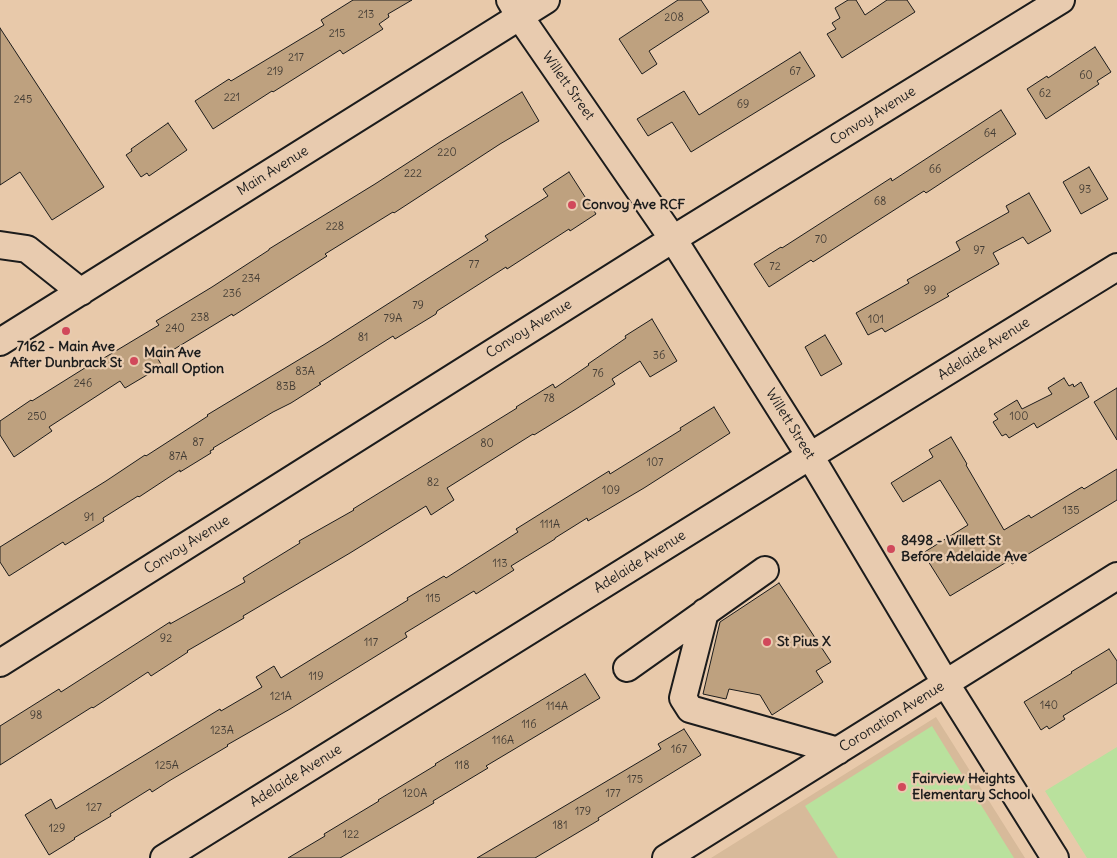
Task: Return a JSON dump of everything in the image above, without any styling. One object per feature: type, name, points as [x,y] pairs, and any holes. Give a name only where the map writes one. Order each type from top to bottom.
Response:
[{"type":"street","name":"Main Avenue","points":[[0,342],[81,292],[515,8],[546,0]]},
{"type":"street","name":"Convoy Avenue","points":[[0,663],[673,239],[1061,0]]},
{"type":"street","name":"Willett Street","points":[[515,8],[673,239],[810,456],[946,684],[1055,858]]},
{"type":"street","points":[[0,246],[28,249],[81,292]]},
{"type":"street","name":"Adelaide Avenue","points":[[164,858],[1117,267]]},
{"type":"street","points":[[627,668],[765,570]]},
{"type":"street","name":"Coronation Avenue","points":[[666,858],[1117,576]]},
{"type":"street","points":[[705,612],[683,698],[690,709],[838,751]]},
{"type":"shaded area","name":"Fairview Heights Elementary School","points":[[936,717],[1025,858],[711,858]]},
{"type":"green space","name":"Fairview Heights Elementary School","points":[[932,726],[1014,858],[838,858],[805,806]]},
{"type":"green space","points":[[1117,747],[1117,858],[1087,858],[1045,791]]},
{"type":"building","points":[[353,0],[412,0],[388,14],[389,17],[379,24],[383,29],[343,54],[340,50],[213,129],[195,101],[229,79],[231,81],[324,25],[321,20]]},
{"type":"building","points":[[678,0],[701,0],[709,12],[649,51],[657,64],[642,74],[619,39]]},
{"type":"building","points":[[848,0],[856,0],[865,15],[887,0],[907,0],[915,12],[842,58],[827,34],[836,29],[832,23],[840,18],[835,8]]},
{"type":"building","points":[[0,28],[104,187],[52,220],[20,172],[0,185]]},
{"type":"building","points":[[1095,47],[1111,72],[1097,81],[1099,84],[1046,119],[1027,89],[1047,76],[1048,78]]},
{"type":"building","points":[[800,52],[815,76],[691,152],[672,122],[648,136],[637,119],[684,91],[699,115]]},
{"type":"building","points":[[522,92],[539,121],[394,213],[325,254],[327,256],[233,316],[232,314],[158,359],[162,366],[125,388],[120,381],[49,427],[52,431],[14,457],[0,435],[0,421],[31,400],[159,325],[156,321]]},
{"type":"building","points":[[1001,110],[1016,134],[926,193],[924,191],[813,262],[811,260],[769,287],[754,264],[891,178],[892,181]]},
{"type":"building","points":[[168,123],[187,150],[149,176],[147,173],[141,177],[126,155],[132,151],[131,149]]},
{"type":"building","points":[[1089,167],[1108,199],[1081,214],[1063,182]]},
{"type":"building","points":[[569,172],[596,214],[507,269],[506,267],[395,339],[393,336],[291,403],[213,448],[210,451],[211,453],[103,518],[104,521],[65,545],[63,542],[9,576],[0,562],[0,547],[146,456],[207,415],[325,344],[488,240],[485,236],[548,196],[543,189]]},
{"type":"building","points":[[1029,193],[1051,231],[1028,244],[1023,237],[993,253],[999,264],[947,294],[949,296],[885,332],[882,328],[868,335],[856,313],[909,283],[907,280],[960,250],[956,242],[1009,212],[1006,206]]},
{"type":"building","points":[[652,319],[677,361],[650,377],[640,361],[612,379],[615,384],[447,488],[454,500],[431,515],[426,506],[243,616],[244,618],[187,651],[151,676],[148,672],[0,765],[0,726],[59,689],[61,692],[170,622],[170,624],[245,582],[243,578],[300,543],[299,541],[354,510],[553,384],[555,388],[626,338],[625,336]]},
{"type":"building","points":[[825,335],[842,364],[821,376],[805,347]]},
{"type":"building","points":[[1064,378],[1069,386],[1073,384],[1074,387],[1081,382],[1089,397],[1037,428],[1034,423],[1009,438],[1006,434],[1002,436],[993,422],[998,419],[994,414],[1017,400],[1022,409],[1052,394],[1048,388]]},
{"type":"building","points":[[1117,388],[1117,440],[1094,402]]},
{"type":"building","points":[[714,407],[730,433],[644,488],[588,521],[587,518],[555,538],[511,566],[514,570],[476,594],[474,591],[405,633],[407,637],[152,792],[150,789],[49,855],[25,815],[51,799],[56,809],[220,709],[221,711],[262,687],[256,677],[274,666],[281,678],[408,600],[407,598],[444,576],[446,578],[518,532],[516,529],[609,471],[610,474]]},
{"type":"building","points":[[951,437],[1004,530],[1029,515],[1031,518],[1082,487],[1084,489],[1117,469],[1117,500],[1012,564],[1010,560],[950,596],[923,553],[968,525],[940,480],[903,502],[891,483],[933,457],[929,450]]},
{"type":"building","name":"St Pius X","points":[[779,583],[831,662],[816,671],[823,682],[772,715],[760,695],[729,689],[726,699],[703,694],[720,622]]},
{"type":"building","points":[[1109,649],[1117,661],[1117,683],[1063,716],[1065,719],[1049,729],[1047,726],[1041,730],[1024,702]]},
{"type":"building","points":[[585,674],[600,698],[486,766],[488,768],[433,801],[434,803],[340,858],[288,858],[435,764]]},
{"type":"building","points":[[684,729],[701,755],[598,818],[599,820],[535,858],[477,858],[661,749],[658,744]]},
{"type":"place","name":"Convoy Ave RCF","points":[[572,205]]},
{"type":"place","name":"7162 - Main Ave After Dunbrack St","points":[[66,331]]},
{"type":"place","name":"Main Ave Small Option","points":[[134,361]]},
{"type":"place","name":"8498 - Willett St Before Adelaide Ave","points":[[891,549]]},
{"type":"place","name":"St Pius X","points":[[767,642]]},
{"type":"place","name":"Fairview Heights Elementary School","points":[[902,787]]}]
